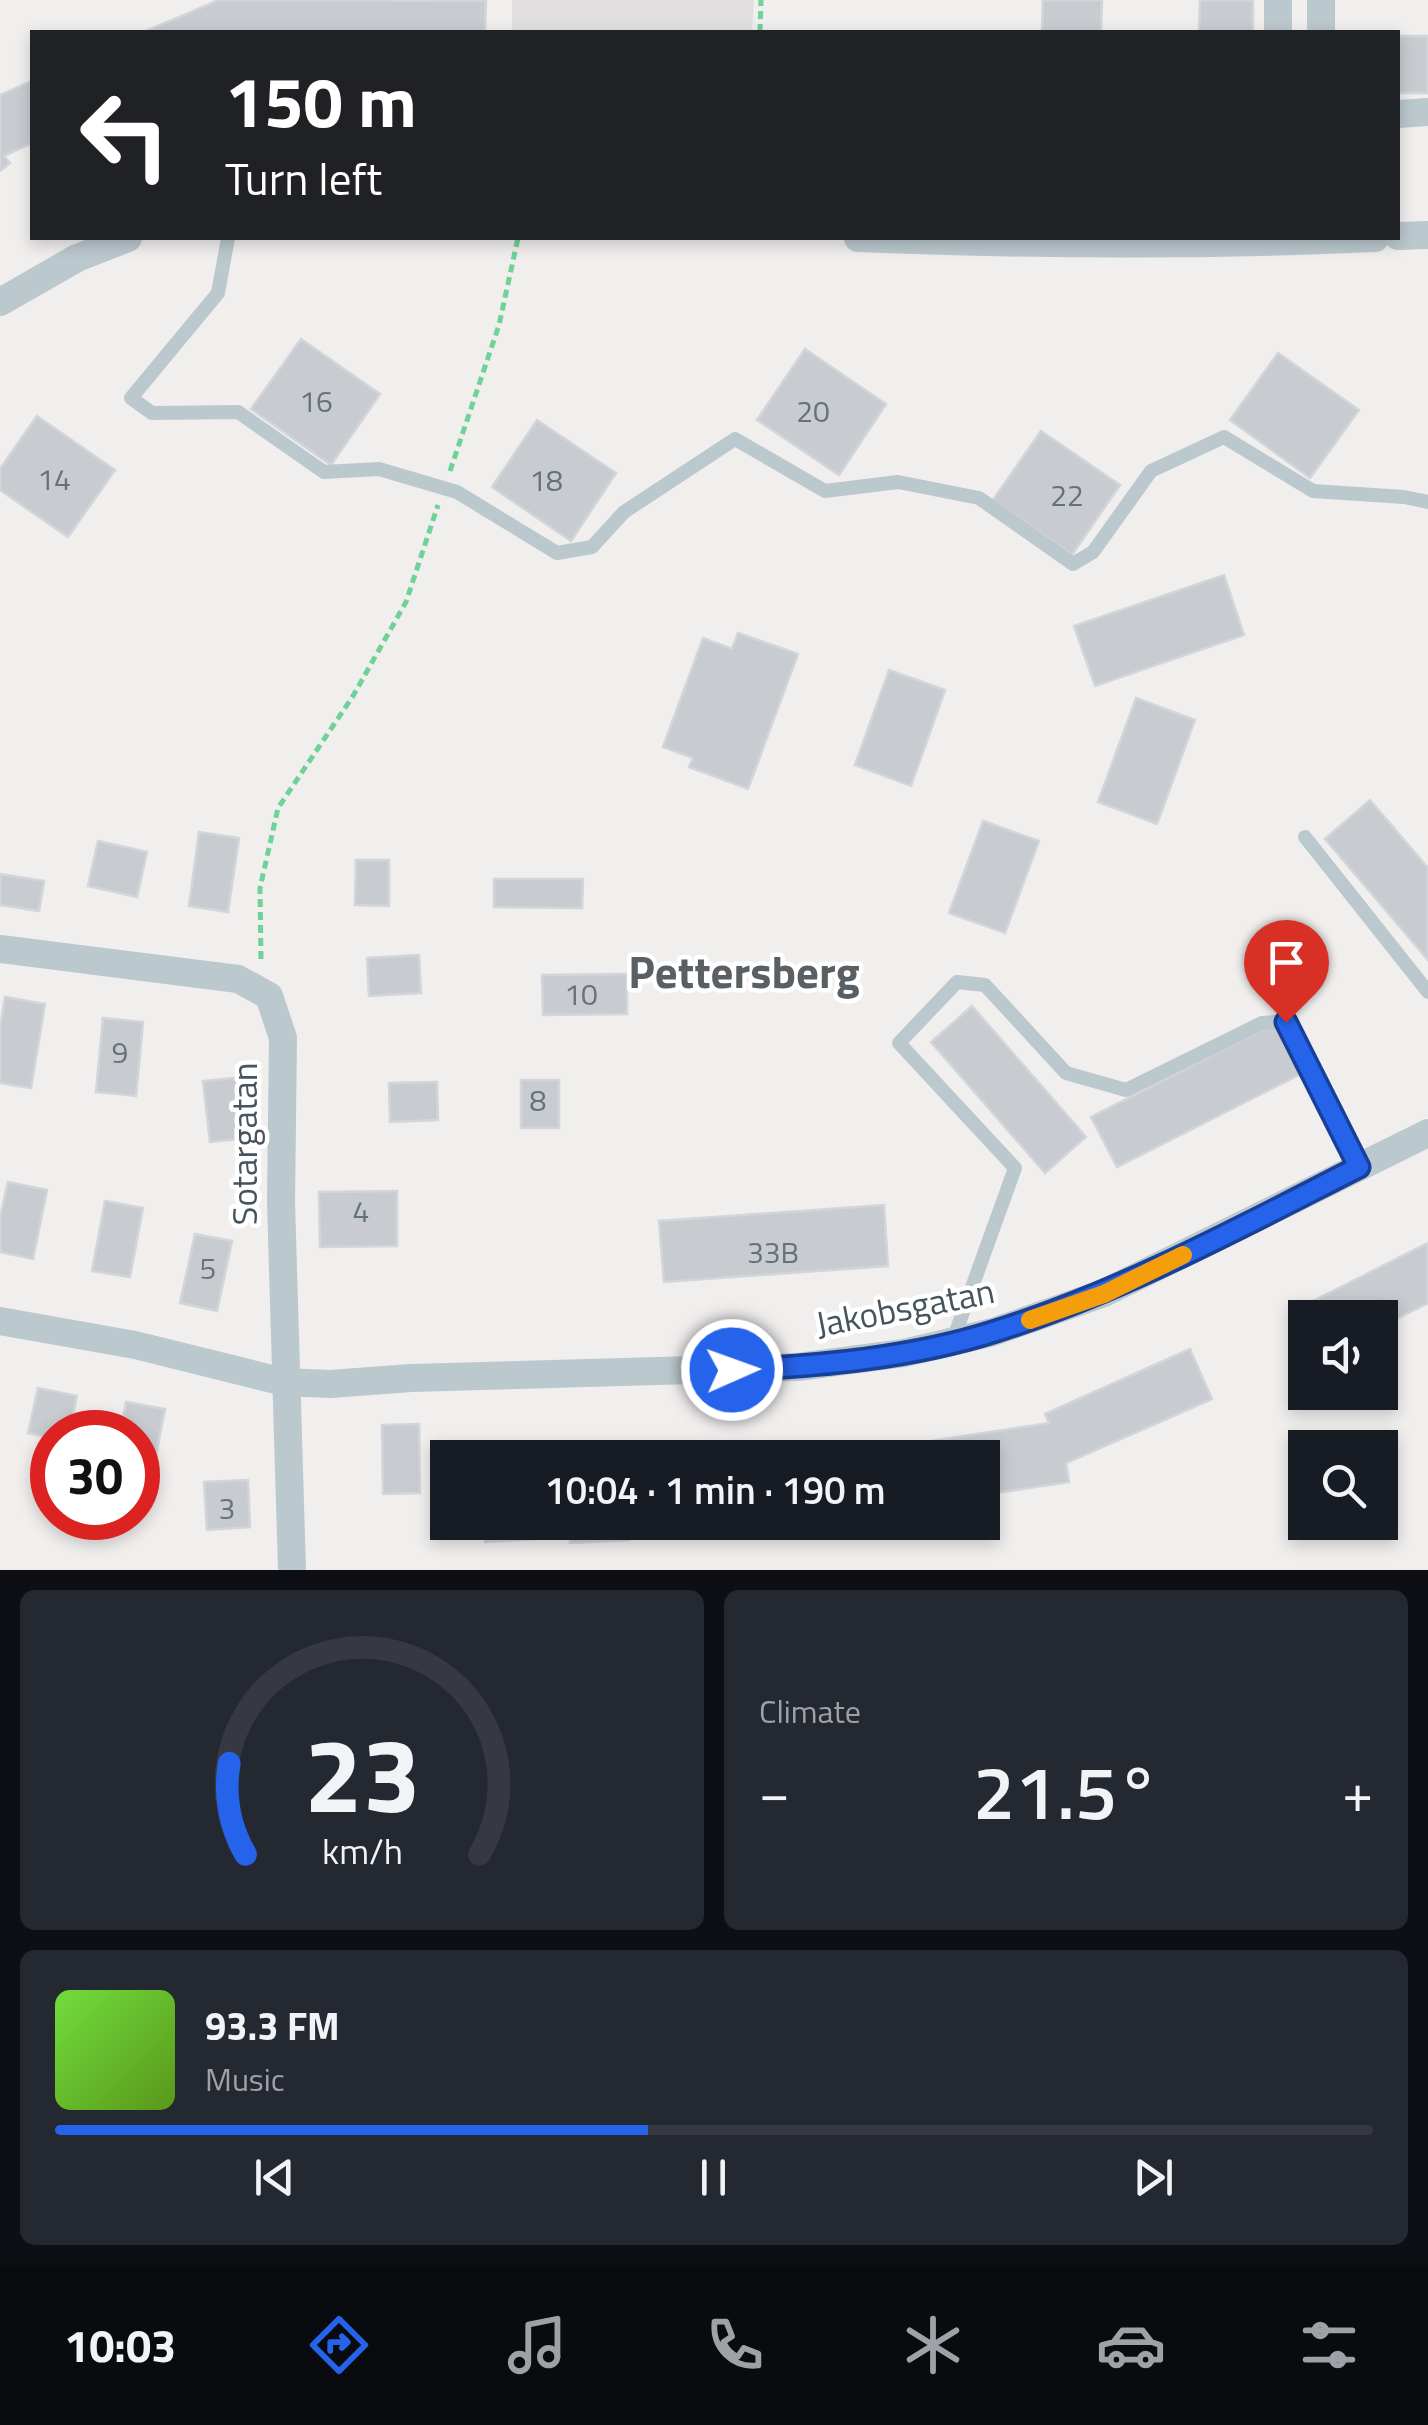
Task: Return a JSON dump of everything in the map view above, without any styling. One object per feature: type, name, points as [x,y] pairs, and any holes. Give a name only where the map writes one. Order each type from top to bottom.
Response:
[{"type":"street","points":[[1278,0],[1278,30]]},
{"type":"street","points":[[1321,0],[1321,30]]},
{"type":"street","points":[[1400,114],[1428,112]]},
{"type":"street","points":[[1400,236],[1428,235]]},
{"type":"street","points":[[0,302],[76,258],[123,240]]},
{"type":"street","points":[[903,240],[1015,245],[1280,240]]},
{"type":"street","points":[[0,948],[238,980],[270,996]]},
{"type":"street","name":"Sotargatan","points":[[270,996],[283,1038],[284,1382],[292,1570]]},
{"type":"street","name":"Jakobsgatan","points":[[0,1321],[135,1344],[284,1382],[330,1384],[411,1378],[798,1367],[904,1353],[993,1332],[1104,1294],[1428,1132]]},
{"type":"lane","points":[[228,240],[218,292],[131,398],[152,413],[238,412],[324,472],[380,469],[458,492],[557,553],[592,548],[624,512],[735,439],[824,492],[898,482],[979,498],[1073,564],[1093,552],[1151,471],[1224,437],[1312,490],[1428,502]]},
{"type":"lane","points":[[1306,837],[1428,992]]},
{"type":"lane","points":[[952,1342],[1016,1168],[898,1043],[957,982],[985,984],[1066,1074],[1126,1090],[1262,1022],[1286,1022],[1359,1167]]},
{"type":"path","points":[[760,30],[761,0]]},
{"type":"path","points":[[270,996],[259,943],[260,888],[278,808],[353,696],[406,602],[500,325],[518,240]]},
{"type":"shaded area","points":[[512,0],[754,0],[752,30],[512,30]]},
{"type":"building","points":[[219,0],[486,1],[485,30],[149,30]]},
{"type":"building","points":[[1043,0],[1102,0],[1101,30],[1042,30]]},
{"type":"building","points":[[1200,0],[1253,0],[1253,30],[1199,30]]},
{"type":"building","points":[[1400,36],[1428,36],[1428,93],[1400,93]]},
{"type":"building","points":[[30,82],[30,144],[4,156],[10,163],[0,171],[0,95]]},
{"type":"building","points":[[301,339],[380,394],[331,465],[251,409]]},
{"type":"building","points":[[805,349],[886,404],[839,475],[757,420]]},
{"type":"building","points":[[1278,353],[1359,410],[1310,478],[1230,420]]},
{"type":"building","points":[[37,416],[115,470],[68,537],[0,490],[0,469]]},
{"type":"building","points":[[537,420],[616,473],[571,541],[492,487]]},
{"type":"building","points":[[1041,431],[1120,485],[1072,555],[993,500]]},
{"type":"building","points":[[1224,575],[1244,635],[1095,686],[1074,626]]},
{"type":"building","points":[[738,633],[798,654],[748,789],[689,767],[693,758],[663,747],[703,638],[732,649]]},
{"type":"building","points":[[889,670],[945,690],[911,786],[855,765]]},
{"type":"building","points":[[1136,698],[1195,720],[1157,824],[1098,802]]},
{"type":"building","points":[[1370,800],[1428,868],[1428,960],[1325,839]]},
{"type":"building","points":[[983,821],[1039,841],[1005,933],[949,913]]},
{"type":"building","points":[[199,832],[239,838],[228,912],[189,906]]},
{"type":"building","points":[[98,841],[147,852],[137,897],[88,886]]},
{"type":"building","points":[[356,860],[389,860],[389,906],[355,905]]},
{"type":"building","points":[[0,874],[44,881],[39,911],[0,905]]},
{"type":"building","points":[[494,879],[583,879],[582,908],[494,907]]},
{"type":"building","points":[[419,955],[421,993],[369,996],[367,958]]},
{"type":"building","points":[[627,974],[627,1014],[543,1015],[542,975]]},
{"type":"building","points":[[5,997],[45,1004],[31,1088],[0,1083],[0,1029]]},
{"type":"building","points":[[972,1006],[1086,1137],[1045,1173],[931,1042]]},
{"type":"building","points":[[103,1018],[143,1022],[136,1096],[96,1092]]},
{"type":"building","points":[[1276,1023],[1301,1074],[1117,1167],[1091,1117]]},
{"type":"building","points":[[243,1077],[250,1138],[210,1142],[203,1081]]},
{"type":"building","points":[[521,1080],[559,1080],[559,1128],[521,1128]]},
{"type":"building","points":[[437,1082],[438,1120],[390,1122],[389,1083]]},
{"type":"building","points":[[8,1182],[47,1190],[33,1259],[0,1252],[0,1218]]},
{"type":"building","points":[[397,1191],[397,1246],[320,1247],[319,1192]]},
{"type":"building","points":[[105,1201],[143,1208],[130,1277],[92,1271]]},
{"type":"building","points":[[884,1205],[888,1266],[664,1282],[659,1221]]},
{"type":"building","points":[[195,1234],[232,1241],[217,1311],[180,1303]]},
{"type":"building","points":[[1428,1243],[1428,1303],[1398,1318],[1398,1300],[1315,1300]]},
{"type":"building","points":[[1190,1349],[1212,1399],[1066,1463],[1069,1482],[1000,1492],[1000,1440],[937,1440],[1049,1423],[1045,1414]]},
{"type":"building","points":[[38,1388],[77,1396],[74,1410],[33,1410]]},
{"type":"building","points":[[126,1402],[165,1409],[160,1434],[160,1410],[124,1410]]},
{"type":"building","points":[[419,1424],[420,1493],[383,1494],[382,1425]]},
{"type":"building","points":[[248,1480],[250,1527],[207,1530],[204,1482]]},
{"type":"building","points":[[570,1540],[629,1540],[570,1543]]},
{"type":"slow traffic","points":[[1030,1320],[1104,1294],[1183,1255]]},
{"type":"district","name":"Pettersberg","points":[[744,972]]},
{"type":"route","points":[[732,1370],[798,1367],[904,1353],[993,1332],[1104,1294],[1359,1167],[1286,1022]]}]
